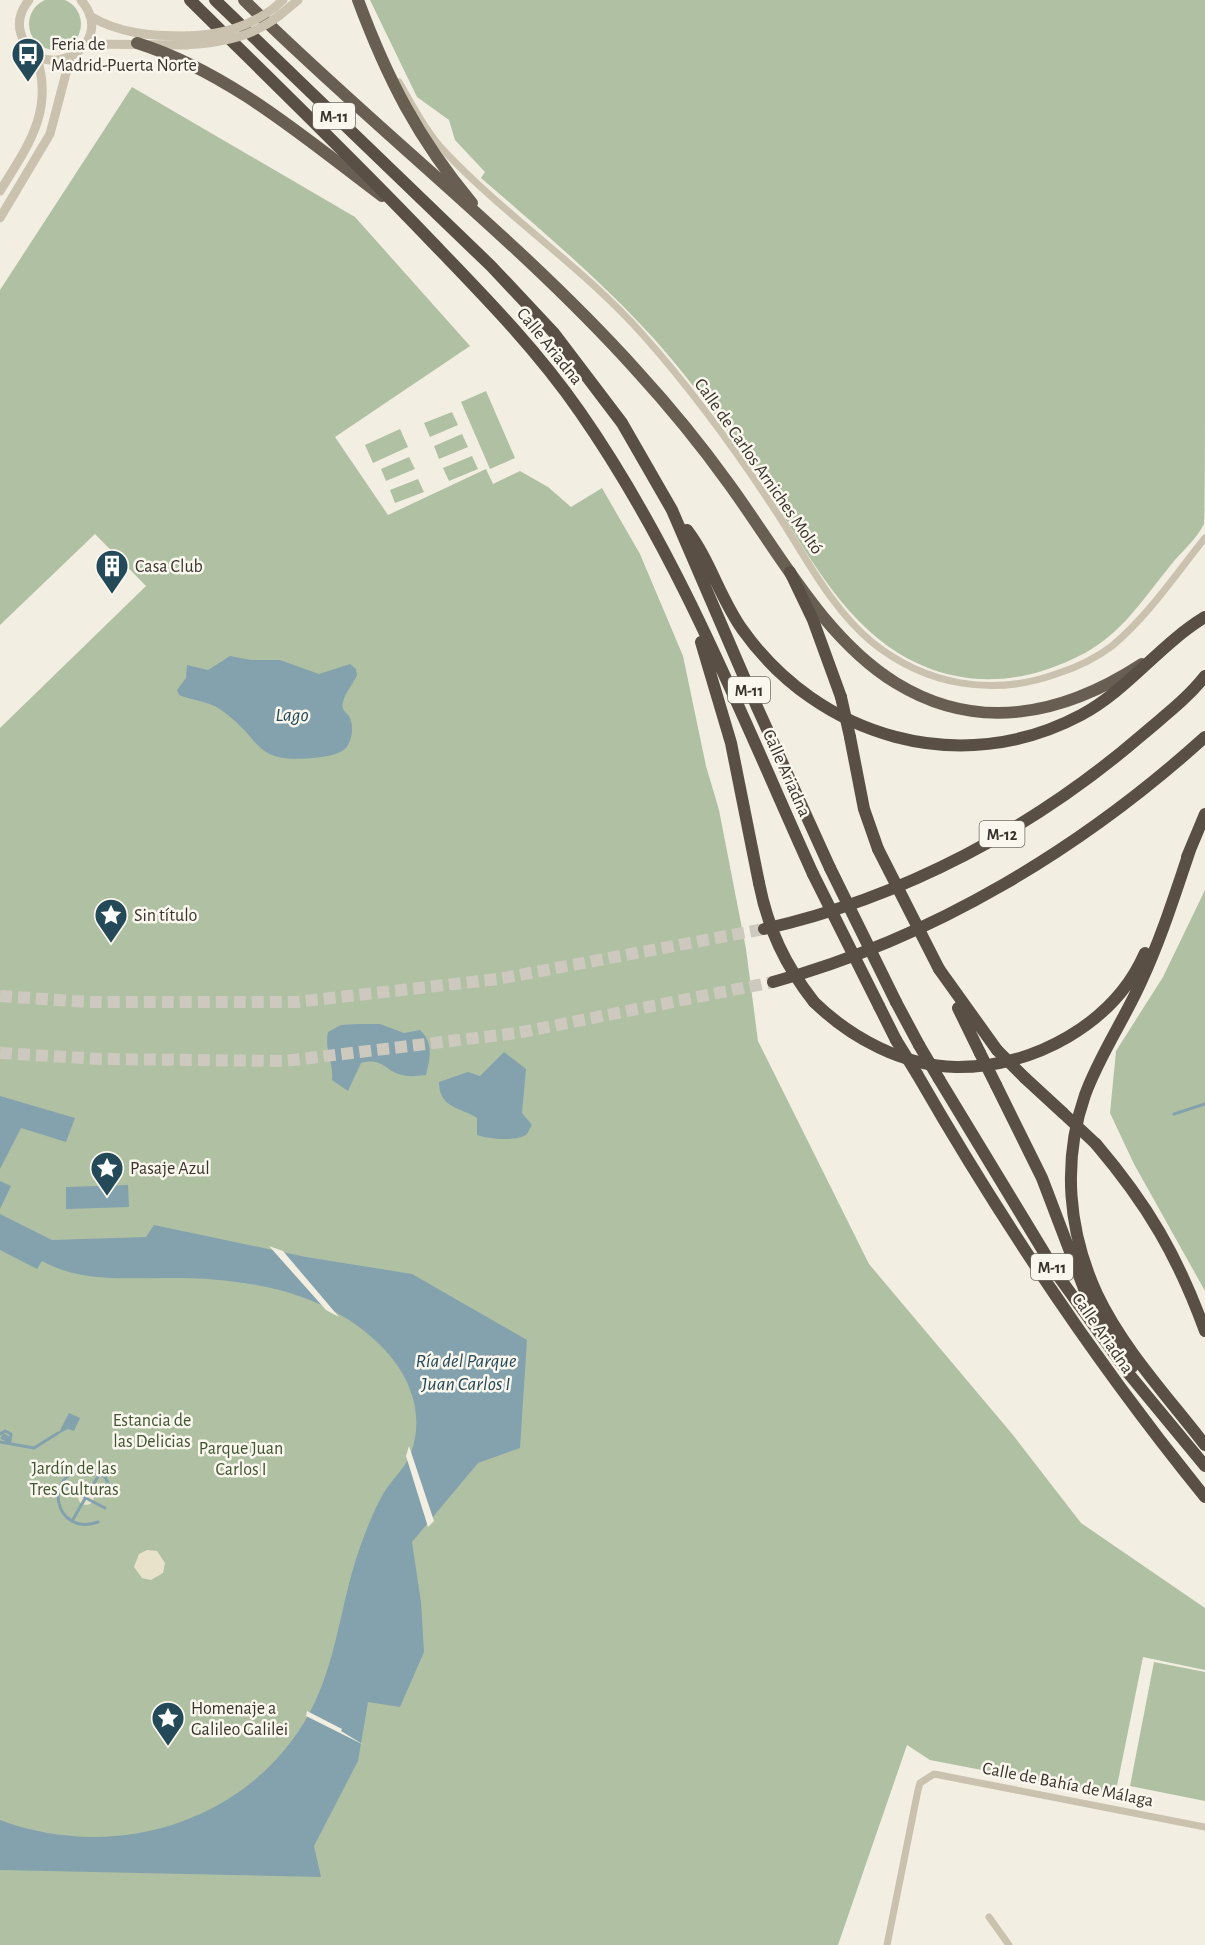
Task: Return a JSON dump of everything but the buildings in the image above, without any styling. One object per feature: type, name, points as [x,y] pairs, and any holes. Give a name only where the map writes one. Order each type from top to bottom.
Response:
[{"type":"highway","name":"Calle Ariadna","points":[[190,0],[405,213],[512,326],[579,410],[649,520],[689,601],[813,874],[896,1040],[967,1161],[1066,1312],[1112,1378],[1205,1497]]},
{"type":"highway","name":"Calle Ariadna","points":[[215,0],[455,230],[553,332],[622,423],[672,510],[756,707],[830,868],[896,1002],[939,1079],[1059,1277],[1106,1345],[1205,1466]]},
{"type":"highway","points":[[244,0],[316,71],[499,236],[589,321],[644,379],[729,484],[790,572],[851,648],[897,684],[928,699],[958,707],[1008,712],[1065,703],[1105,687],[1150,658]]},
{"type":"highway","points":[[360,3],[382,60],[426,144],[499,236]]},
{"type":"highway","points":[[138,43],[186,60],[215,77],[319,148],[405,213]]},
{"type":"highway","points":[[672,510],[692,536],[742,629],[784,678],[840,718],[892,736],[918,742],[996,743],[1044,732],[1102,702],[1185,629],[1205,617]]},
{"type":"highway","points":[[790,572],[813,620],[841,697],[864,809],[878,849],[1042,1178],[1085,1291],[1108,1332],[1185,1442]]},
{"type":"highway","points":[[689,601],[730,743],[759,883],[774,939],[792,972],[814,1002],[855,1035],[886,1051],[919,1061],[955,1067],[996,1064],[1024,1058],[1067,1038],[1092,1020],[1117,997],[1141,963],[1205,814]]},
{"type":"highway","name":"M-12","points":[[764,929],[808,919],[854,903],[952,862],[1050,807],[1122,752],[1194,690],[1205,676]]},
{"type":"highway","name":"M-12","points":[[773,982],[898,937],[949,913],[1043,861],[1130,801],[1205,737]]},
{"type":"highway","points":[[1190,850],[1166,924],[1141,982],[1085,1094],[1074,1134],[1070,1175],[1075,1228],[1098,1295],[1133,1352],[1205,1445]]},
{"type":"highway","points":[[939,969],[998,1050],[1096,1144],[1131,1186],[1161,1231],[1190,1291],[1205,1332]]},
{"type":"street","points":[[29,0],[21,12],[20,29],[25,44],[36,55],[53,61],[70,58]]},
{"type":"street","points":[[0,218],[50,134],[70,58],[85,44],[91,26],[90,16],[81,0]]},
{"type":"street","points":[[277,11],[283,0]]},
{"type":"street","points":[[90,16],[103,24],[128,32],[217,43],[245,35],[277,11],[298,0]]},
{"type":"street","name":"Calle de Carlos Arniches Moltó","points":[[360,3],[384,57],[429,133],[463,169],[561,255],[643,334],[717,425],[817,576],[852,622],[871,642],[901,663],[933,677],[982,687],[1033,682],[1070,670],[1097,657],[1123,635],[1205,538]]},
{"type":"street","points":[[85,44],[186,40]]},
{"type":"street","points":[[0,191],[34,134],[39,117],[44,82],[36,55]]},
{"type":"street","name":"Calle de Bahía de Málaga","points":[[887,1945],[918,1790],[926,1778],[934,1774],[1205,1827]]},
{"type":"street","points":[[989,1917],[1009,1945]]},
{"type":"green space","points":[[50,-2],[60,-2],[74,5],[81,24],[74,43],[60,50],[50,50],[40,46],[33,39],[29,29],[29,19],[33,9],[40,2]]},
{"type":"green space","points":[[370,0],[1205,0],[1205,490],[1204,524],[1201,530],[1116,630],[1085,653],[1066,662],[1018,677],[994,679],[948,674],[904,657],[865,627],[847,608],[813,563],[737,444],[656,341],[593,277],[481,178],[485,172],[455,140],[449,120],[417,97]]},
{"type":"green space","points":[[132,87],[355,217],[470,346],[335,437],[388,515],[486,469],[493,484],[520,471],[548,487],[571,507],[602,488],[640,554],[683,656],[706,766],[719,810],[746,949],[758,1041],[869,1264],[1013,1435],[1081,1523],[1205,1608],[1205,1670],[1143,1657],[1115,1796],[930,1760],[907,1745],[838,1945],[0,1945],[0,728],[146,586],[95,534],[0,625],[0,290]]},
{"type":"green space","points":[[486,391],[515,458],[490,469],[461,402]]},
{"type":"green space","points":[[452,412],[458,425],[430,437],[424,423]]},
{"type":"green space","points":[[400,429],[408,447],[373,463],[365,445]]},
{"type":"green space","points":[[462,434],[468,447],[439,459],[434,446]]},
{"type":"green space","points":[[472,456],[478,469],[449,481],[443,468]]},
{"type":"green space","points":[[409,457],[415,469],[386,481],[381,469]]},
{"type":"green space","points":[[418,479],[424,492],[395,503],[390,490]]},
{"type":"green space","points":[[1205,890],[1205,1291],[1134,1164],[1110,1113],[1116,1051],[1163,977]]},
{"type":"green space","points":[[1154,1662],[1205,1672],[1205,1801],[1130,1786]]},
{"type":"shaded area","points":[[86,1489],[94,1497],[86,1505],[78,1497]]},
{"type":"shaded area","points":[[147,1550],[157,1551],[165,1563],[163,1573],[151,1580],[142,1578],[134,1567],[139,1554]]},
{"type":"water","name":"Lago","points":[[230,656],[251,660],[280,660],[319,674],[350,664],[356,669],[357,675],[345,696],[343,705],[343,710],[348,715],[352,726],[351,736],[345,749],[322,757],[282,758],[261,748],[234,720],[218,708],[179,695],[177,690],[186,678],[187,665],[208,670]]},
{"type":"water","points":[[380,1024],[404,1033],[420,1030],[429,1045],[430,1057],[426,1075],[402,1075],[379,1063],[369,1062],[361,1063],[348,1091],[332,1080],[327,1044],[328,1032],[341,1025]]},
{"type":"water","points":[[504,1052],[526,1069],[522,1113],[532,1125],[523,1137],[495,1139],[477,1135],[477,1118],[447,1102],[440,1091],[439,1082],[468,1072],[480,1076]]},
{"type":"water","points":[[0,1096],[75,1118],[66,1142],[21,1128],[0,1169]]},
{"type":"water","points":[[0,1181],[11,1186],[0,1209]]},
{"type":"water","points":[[128,1185],[129,1207],[66,1209],[66,1187]]},
{"type":"water","name":"Ría del Parque Juan Carlos I","points":[[0,1214],[52,1240],[146,1237],[154,1225],[306,1257],[412,1274],[527,1340],[520,1448],[478,1463],[412,1542],[421,1602],[424,1652],[400,1707],[368,1702],[358,1761],[314,1846],[321,1877],[0,1870],[0,1820],[44,1832],[88,1837],[132,1834],[175,1824],[216,1806],[252,1782],[284,1750],[310,1712],[319,1693],[332,1655],[351,1576],[365,1532],[383,1494],[411,1453],[415,1437],[415,1407],[405,1379],[388,1353],[354,1324],[330,1309],[276,1289],[190,1278],[86,1276],[71,1273],[42,1261],[37,1269],[0,1250]]},
{"type":"water","points":[[69,1413],[80,1418],[74,1431],[68,1429],[58,1434]]},
{"type":"pier","points":[[269,1246],[283,1251],[339,1317],[326,1310]]},
{"type":"pier","points":[[409,1446],[434,1521],[428,1527],[406,1456]]},
{"type":"pier","points":[[307,1711],[342,1729],[341,1731],[364,1745],[306,1716]]},
{"type":"waterway","points":[[1174,1114],[1205,1104]]},
{"type":"waterway","points":[[0,1434],[5,1431],[11,1434],[10,1442],[2,1438],[4,1435],[9,1438],[6,1438]]},
{"type":"waterway","points":[[0,1442],[34,1448],[58,1433]]},
{"type":"waterway","points":[[98,1522],[83,1524],[72,1521],[63,1513],[59,1503],[59,1491],[63,1481],[73,1473],[88,1469],[105,1477],[113,1493]]},
{"type":"waterway","points":[[72,1521],[100,1473]]},
{"type":"waterway","points":[[61,1485],[105,1508]]},
{"type":"tunnel","points":[[0,996],[88,1002],[296,1002],[498,979],[764,929]]},
{"type":"tunnel","points":[[0,1053],[100,1059],[285,1061],[517,1033],[773,982]]},
{"type":"place","name":"Feria de Madrid-Puerta Norte","points":[[28,83]]},
{"type":"place","name":"Casa Club","points":[[112,595]]},
{"type":"place","name":"Sin título","points":[[111,944]]},
{"type":"place","name":"Pasaje Azul","points":[[107,1197]]},
{"type":"place","name":"Homenaje a Galileo Galilei","points":[[168,1747]]},
{"type":"park label","name":"Estancia de las Delicias","points":[[152,1430]]},
{"type":"park label","name":"Parque Juan Carlos I","points":[[241,1458]]},
{"type":"park label","name":"Jardín de las Tres Culturas","points":[[74,1478]]}]
